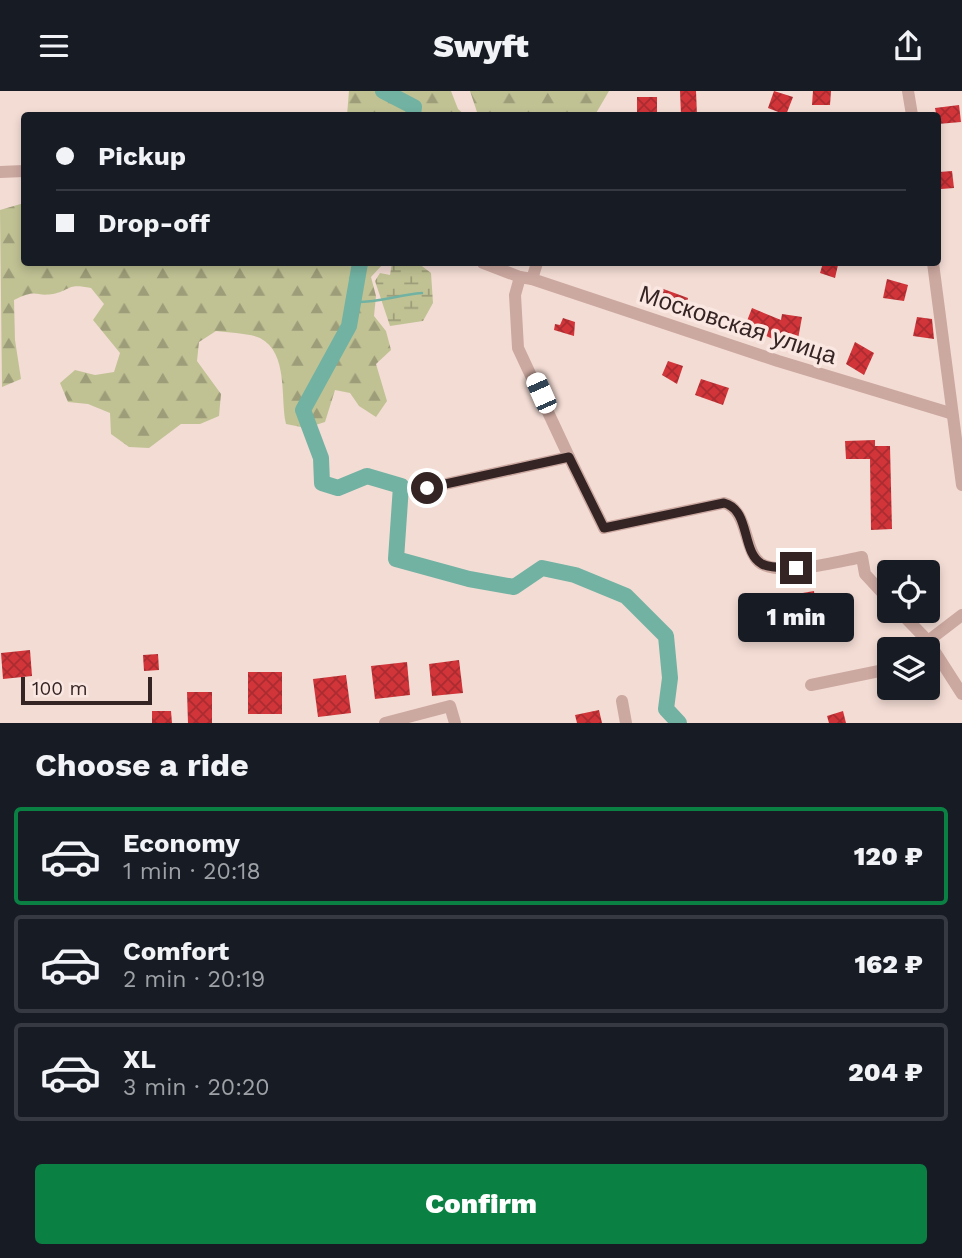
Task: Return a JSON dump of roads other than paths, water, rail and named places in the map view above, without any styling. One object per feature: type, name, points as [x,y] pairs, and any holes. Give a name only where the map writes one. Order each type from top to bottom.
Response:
[{"type":"street","points":[[908,91],[912,112]]},
{"type":"street","points":[[0,172],[21,171]]},
{"type":"street","name":"Московская улица","points":[[491,266],[765,357],[950,413]]},
{"type":"street","points":[[535,266],[515,295],[518,348],[604,528],[724,503],[737,511],[757,559],[764,565],[796,568],[862,557],[865,573],[877,586]]},
{"type":"street","points":[[933,266],[950,413],[962,485]]},
{"type":"street","points":[[427,488],[569,457]]},
{"type":"street","points":[[933,637],[962,615]]},
{"type":"street","points":[[911,623],[924,637]]},
{"type":"street","points":[[940,667],[962,694]]},
{"type":"street","points":[[811,685],[877,671]]},
{"type":"street","points":[[622,701],[626,723]]},
{"type":"street","points":[[385,723],[450,706],[454,723]]},
{"type":"waterway","points":[[383,91],[414,107],[413,112]]},
{"type":"waterway","points":[[359,266],[349,326],[303,410],[321,458],[322,483],[338,488],[367,476],[401,486],[396,559],[469,579],[514,587],[542,568],[575,575],[626,596],[666,636],[670,678],[666,709],[679,723]]},
{"type":"waterway","points":[[354,302],[422,293]]}]
